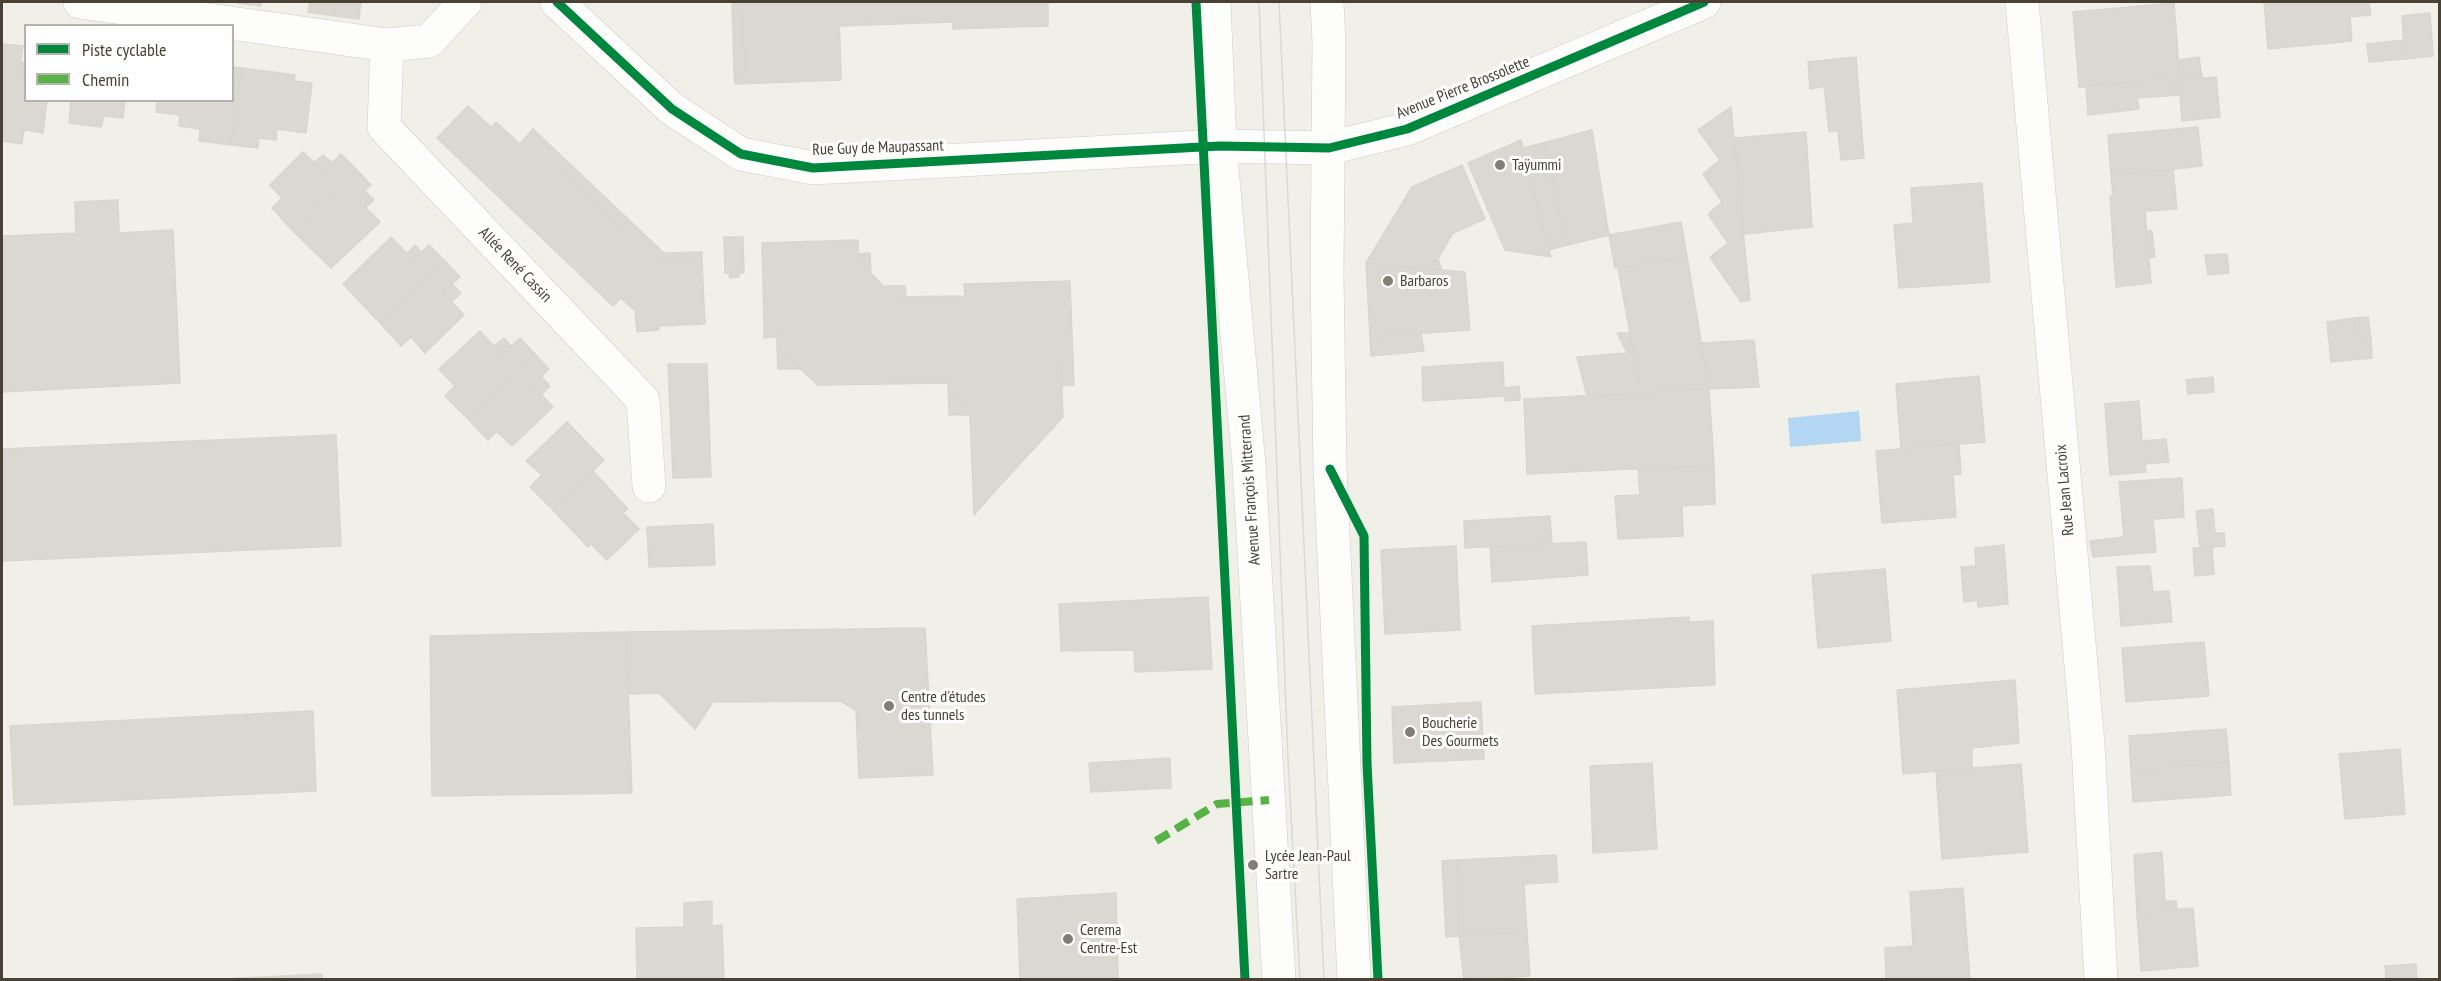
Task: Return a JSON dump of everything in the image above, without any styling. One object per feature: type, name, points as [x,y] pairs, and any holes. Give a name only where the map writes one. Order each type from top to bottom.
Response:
[{"type":"street","points":[[80,2],[387,45],[429,41],[465,2]]},
{"type":"street","name":"Rue Guy de Maupassant","points":[[557,2],[672,109],[741,154],[813,168],[1220,146]]},
{"type":"street","name":"Avenue François Mitterrand","points":[[1214,2],[1220,146],[1249,465],[1279,980]]},
{"type":"street","points":[[1327,2],[1330,470],[1354,980]]},
{"type":"street","name":"Avenue Pierre Brossolette","points":[[1220,146],[1329,148],[1407,129],[1704,2]]},
{"type":"street","name":"Rue Jean Lacroix","points":[[2022,2],[2088,744],[2101,980]]},
{"type":"street","name":"Allée René Cassin","points":[[387,45],[384,127],[643,400],[649,486]]},
{"type":"water","points":[[1859,411],[1861,441],[1790,447],[1788,418]]},
{"type":"building","points":[[237,2],[262,2],[261,6]]},
{"type":"building","points":[[310,2],[336,2],[335,16],[308,12]]},
{"type":"building","points":[[336,2],[361,2],[359,19],[335,16]]},
{"type":"building","points":[[732,2],[742,2],[745,72],[734,73]]},
{"type":"building","points":[[742,2],[1048,2],[1048,26],[953,29],[953,22],[866,25],[865,14],[843,14],[843,26],[830,26],[830,42],[840,42],[841,80],[735,84],[734,73],[745,72]]},
{"type":"building","points":[[2264,2],[2369,2],[2371,15],[2350,17],[2352,41],[2268,49]]},
{"type":"building","points":[[2174,3],[2180,81],[2168,82],[2167,78],[2079,87],[2073,12]]},
{"type":"building","points":[[2430,13],[2433,56],[2405,59],[2402,16]]},
{"type":"building","points":[[843,14],[865,14],[866,25],[843,26]]},
{"type":"building","points":[[830,26],[839,26],[840,42],[830,42]]},
{"type":"building","points":[[2404,40],[2405,59],[2369,62],[2367,44]]},
{"type":"building","points":[[2,44],[23,46],[19,73],[24,74],[24,102],[47,102],[43,133],[24,130],[22,144],[2,141]]},
{"type":"building","points":[[1856,57],[1864,158],[1841,160],[1838,131],[1829,132],[1824,86],[1810,89],[1808,62]]},
{"type":"building","points":[[2199,57],[2202,78],[2180,81],[2178,60]]},
{"type":"building","points":[[21,62],[24,63],[24,74],[19,73]]},
{"type":"building","points":[[234,67],[242,68],[231,145],[199,141],[200,129],[179,126],[180,115],[156,112],[157,102],[234,102]]},
{"type":"building","points":[[242,68],[295,75],[294,81],[312,83],[306,133],[277,129],[276,140],[259,138],[258,148],[231,145]]},
{"type":"building","points":[[2216,77],[2220,117],[2182,121],[2180,95],[2137,98],[2139,109],[2088,115],[2086,86],[2167,78],[2168,82]]},
{"type":"building","points":[[71,102],[125,102],[123,118],[104,116],[101,127],[69,123]]},
{"type":"building","points":[[468,106],[491,127],[496,122],[520,144],[526,137],[659,263],[702,262],[705,324],[659,326],[659,330],[637,332],[635,311],[621,298],[613,306],[437,138]]},
{"type":"building","points":[[1731,107],[1750,300],[1741,302],[1710,257],[1728,243],[1708,214],[1722,202],[1703,174],[1720,160],[1698,130]]},
{"type":"building","points":[[2198,127],[2202,166],[2111,176],[2108,135]]},
{"type":"building","points":[[533,129],[664,253],[702,252],[702,262],[659,263],[526,137]]},
{"type":"building","points":[[1592,130],[1609,235],[1568,245],[1543,143]]},
{"type":"building","points":[[1806,132],[1812,227],[1744,234],[1735,138]]},
{"type":"building","points":[[1521,140],[1551,257],[1505,250],[1468,163]]},
{"type":"building","points":[[1543,143],[1568,245],[1549,250],[1523,148]]},
{"type":"building","points":[[303,152],[323,171],[341,154],[356,169],[293,231],[272,208],[282,198],[270,185]]},
{"type":"building","points":[[323,155],[331,162],[323,171],[314,163]]},
{"type":"building","points":[[1462,165],[1485,219],[1453,233],[1438,259],[1442,270],[1366,263],[1412,187]]},
{"type":"building","points":[[356,169],[371,185],[357,199],[380,222],[331,268],[293,231]]},
{"type":"building","points":[[2173,169],[2177,209],[2145,211],[2151,283],[2116,287],[2110,196],[2113,196],[2111,176]]},
{"type":"building","points":[[1982,183],[1990,282],[1899,288],[1894,225],[1913,223],[1911,188]]},
{"type":"building","points":[[365,191],[374,200],[366,207],[357,199]]},
{"type":"building","points":[[118,200],[119,233],[173,230],[180,383],[2,392],[2,236],[76,233],[75,202]]},
{"type":"building","points":[[1681,222],[1687,256],[1615,268],[1609,235]]},
{"type":"building","points":[[2146,231],[2152,231],[2155,257],[2148,258]]},
{"type":"building","points":[[391,237],[413,260],[429,245],[445,261],[380,323],[343,284]]},
{"type":"building","points":[[724,237],[743,237],[744,273],[739,273],[739,277],[730,278],[729,273],[725,273]]},
{"type":"building","points":[[858,240],[859,261],[894,297],[965,296],[964,284],[1070,281],[1073,362],[1061,362],[1063,417],[996,490],[973,490],[970,415],[948,383],[818,385],[777,348],[777,322],[764,322],[762,243]]},
{"type":"building","points":[[415,245],[421,252],[413,260],[407,253]]},
{"type":"building","points":[[870,253],[871,274],[859,261],[858,254]]},
{"type":"building","points":[[2227,254],[2229,273],[2208,275],[2205,255]]},
{"type":"building","points":[[1687,256],[1709,389],[1641,393],[1618,268]]},
{"type":"building","points":[[445,261],[460,277],[443,292],[464,315],[425,353],[411,337],[401,346],[380,323]]},
{"type":"building","points":[[1366,263],[1465,272],[1470,330],[1370,337]]},
{"type":"building","points":[[452,284],[461,293],[452,301],[443,292]]},
{"type":"building","points":[[883,286],[905,286],[906,297],[894,297]]},
{"type":"building","points":[[2368,317],[2371,339],[2357,341],[2354,318]]},
{"type":"building","points":[[2354,318],[2357,341],[2371,339],[2372,358],[2331,362],[2327,322]]},
{"type":"building","points":[[764,322],[777,322],[777,337],[764,338]]},
{"type":"building","points":[[480,331],[502,355],[520,338],[534,353],[467,418],[445,396],[455,386],[439,369]]},
{"type":"building","points":[[1617,333],[1630,333],[1641,393],[1587,396],[1577,357],[1627,353]]},
{"type":"building","points":[[1421,334],[1424,351],[1371,356],[1370,337]]},
{"type":"building","points":[[504,338],[511,346],[502,355],[494,346]]},
{"type":"building","points":[[1754,340],[1759,387],[1709,389],[1701,343]]},
{"type":"building","points":[[777,348],[799,369],[778,369]]},
{"type":"building","points":[[534,353],[549,369],[532,385],[553,407],[512,446],[497,431],[488,440],[467,418]]},
{"type":"building","points":[[1061,362],[1073,362],[1074,385],[1062,386]]},
{"type":"building","points":[[1503,362],[1504,388],[1519,386],[1520,400],[1505,401],[1504,396],[1423,401],[1422,367]]},
{"type":"building","points":[[668,364],[707,364],[711,477],[673,478]]},
{"type":"building","points":[[541,376],[550,386],[541,395],[532,385]]},
{"type":"building","points":[[1979,376],[1985,442],[1901,449],[1896,384]]},
{"type":"building","points":[[2213,377],[2214,392],[2188,394],[2186,380]]},
{"type":"building","points":[[948,383],[970,415],[949,415]]},
{"type":"building","points":[[1709,389],[1714,465],[1527,474],[1524,399]]},
{"type":"building","points":[[2139,401],[2142,441],[2166,439],[2169,462],[2145,464],[2146,472],[2110,475],[2105,404]]},
{"type":"building","points":[[567,422],[604,460],[553,510],[530,487],[542,475],[526,461]]},
{"type":"building","points":[[336,435],[341,546],[2,561],[2,449]]},
{"type":"building","points":[[1959,444],[1961,474],[1953,475],[1956,517],[1882,523],[1876,451]]},
{"type":"building","points":[[1714,465],[1715,504],[1682,506],[1683,536],[1618,539],[1615,496],[1640,495],[1638,469]]},
{"type":"building","points":[[593,471],[628,509],[623,513],[639,529],[607,560],[591,544],[588,547],[553,510]]},
{"type":"building","points":[[2182,478],[2184,517],[2153,519],[2156,552],[2093,557],[2090,541],[2124,537],[2119,482]]},
{"type":"building","points":[[973,490],[996,490],[974,515]]},
{"type":"building","points":[[2213,509],[2215,533],[2224,533],[2225,546],[2200,548],[2196,511]]},
{"type":"building","points":[[1550,516],[1552,543],[1465,548],[1464,521]]},
{"type":"building","points":[[713,524],[715,565],[649,567],[647,527]]},
{"type":"building","points":[[1586,542],[1588,575],[1492,582],[1490,547]]},
{"type":"building","points":[[2004,545],[2008,604],[1978,607],[1977,600],[1964,602],[1961,567],[1976,566],[1975,548]]},
{"type":"building","points":[[1456,546],[1460,630],[1385,634],[1381,550]]},
{"type":"building","points":[[2212,547],[2214,574],[2195,576],[2193,548]]},
{"type":"building","points":[[2150,566],[2153,592],[2169,591],[2172,622],[2121,626],[2117,567]]},
{"type":"building","points":[[1885,569],[1891,641],[1818,648],[1812,575]]},
{"type":"building","points":[[1208,597],[1212,669],[1135,672],[1134,650],[1061,651],[1059,604]]},
{"type":"building","points":[[1689,617],[1689,622],[1713,621],[1715,685],[1535,694],[1532,626]]},
{"type":"building","name":"Centre d'études des tunnels","points":[[925,628],[933,775],[859,778],[856,710],[840,701],[713,702],[695,729],[659,693],[630,694],[626,632]]},
{"type":"building","points":[[626,632],[632,793],[432,796],[430,636]]},
{"type":"building","points":[[2204,642],[2209,696],[2126,702],[2122,648]]},
{"type":"building","points":[[2015,680],[2019,743],[1972,748],[1972,768],[1903,774],[1897,690]]},
{"type":"building","points":[[1481,702],[1484,759],[1394,763],[1392,707]]},
{"type":"building","points":[[313,711],[316,791],[14,805],[10,726]]},
{"type":"building","points":[[2226,729],[2229,762],[2131,771],[2129,736]]},
{"type":"building","points":[[2400,749],[2405,814],[2345,819],[2339,754]]},
{"type":"building","points":[[1170,758],[1171,788],[1091,792],[1089,763]]},
{"type":"building","points":[[2229,762],[2231,795],[2133,802],[2131,771]]},
{"type":"building","points":[[1652,763],[1657,849],[1593,853],[1590,766]]},
{"type":"building","points":[[2021,764],[2028,852],[1942,859],[1936,771]]},
{"type":"building","points":[[2162,852],[2165,901],[2176,901],[2177,910],[2137,914],[2134,855]]},
{"type":"building","points":[[1556,855],[1558,882],[1524,884],[1527,932],[1459,936],[1457,860]]},
{"type":"building","points":[[1457,860],[1459,936],[1446,937],[1442,861]]},
{"type":"building","points":[[1963,888],[1970,980],[1886,980],[1885,948],[1913,946],[1910,892]]},
{"type":"building","name":"Cerema Centre-Est","points":[[1116,893],[1118,980],[1020,980],[1017,899]]},
{"type":"building","points":[[712,901],[712,926],[722,925],[724,980],[637,980],[636,928],[684,927],[684,903]]},
{"type":"building","points":[[2193,908],[2198,966],[2141,971],[2137,914]]},
{"type":"building","points":[[1527,932],[1530,976],[1464,980],[1459,936]]},
{"type":"building","points":[[2416,964],[2417,980],[2386,980],[2385,966]]},
{"type":"building","points":[[322,974],[322,980],[206,980]]},
{"type":"tram line","points":[[1259,2],[1288,759],[1300,980]]},
{"type":"tram line","points":[[1279,2],[1324,980]]},
{"type":"marked path","points":[[1156,841],[1217,804],[1269,800]]},
{"type":"cycle path","points":[[557,2],[672,109],[741,154],[813,168],[1220,146],[1329,148],[1407,129],[1704,2]]},
{"type":"cycle path","points":[[1196,2],[1245,980]]},
{"type":"cycle path","points":[[1330,469],[1364,536],[1367,764],[1378,980]]},
{"type":"place","name":"Taÿummi","points":[[1500,165]]},
{"type":"place","name":"Barbaros","points":[[1388,281]]},
{"type":"place","name":"Centre d'études des tunnels","points":[[889,706]]},
{"type":"place","name":"Boucherie Des Gourmets","points":[[1410,732]]},
{"type":"place","name":"Lycée Jean-Paul Sartre","points":[[1253,865]]},
{"type":"place","name":"Cerema Centre-Est","points":[[1068,939]]}]
